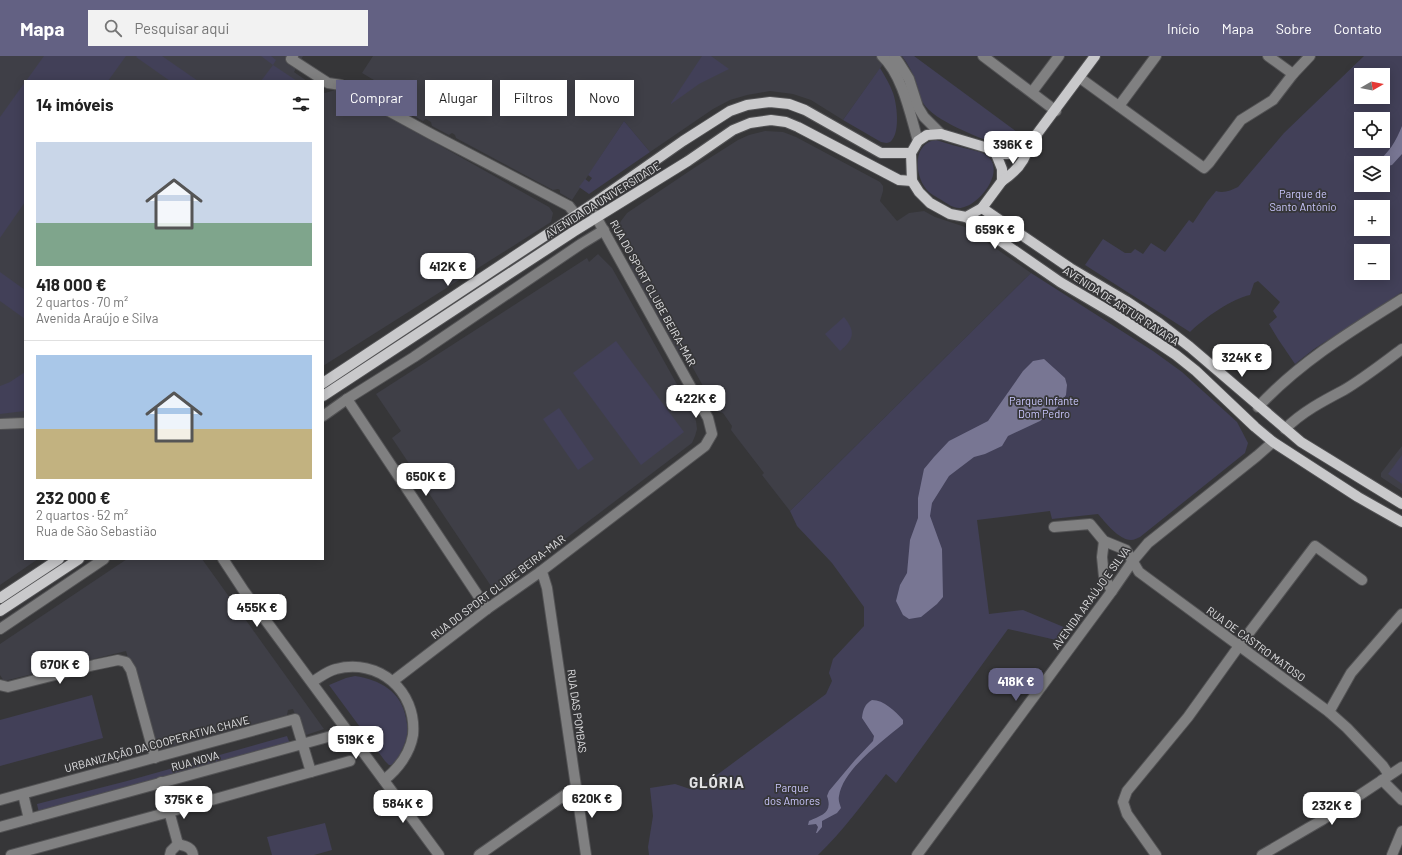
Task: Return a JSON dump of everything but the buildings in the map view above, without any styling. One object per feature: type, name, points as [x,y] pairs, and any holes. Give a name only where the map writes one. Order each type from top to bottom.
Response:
[{"type":"main road","points":[[996,154],[1010,154],[1028,146],[1080,78],[1094,56]]},
{"type":"main road","name":"AVENIDA DA UNIVERSIDADE","points":[[324,382],[590,206],[682,141],[730,111],[747,105],[770,102],[789,104],[805,110],[881,152],[911,153]]},
{"type":"main road","name":"AVENIDA DA UNIVERSIDADE","points":[[324,395],[597,216],[671,171],[733,130],[750,123],[771,120],[786,122],[899,180],[912,181]]},
{"type":"main road","points":[[1002,181],[1002,169],[996,154],[988,148],[977,144],[941,134],[927,135],[918,141],[911,153],[912,181],[919,192],[930,203],[950,214],[966,217],[982,208],[1002,181],[1010,176],[1027,155],[1028,146]]},
{"type":"main road","name":"AVENIDA DE ARTUR RAVARA","points":[[982,208],[1070,268],[1126,301],[1159,324],[1190,347],[1301,442],[1402,504]]},
{"type":"main road","name":"AVENIDA DE ARTUR RAVARA","points":[[966,217],[1060,282],[1116,315],[1176,355],[1196,371],[1273,442],[1358,497],[1402,522]]},
{"type":"main road","points":[[1273,442],[1285,429]]},
{"type":"main road","points":[[0,598],[57,560]]},
{"type":"main road","points":[[0,611],[77,560]]},
{"type":"street","points":[[882,56],[893,69],[904,94],[918,141]]},
{"type":"street","points":[[894,56],[900,63],[909,79],[918,107],[924,118],[941,134]]},
{"type":"street","points":[[982,56],[1056,110]]},
{"type":"street","points":[[1032,92],[1059,56]]},
{"type":"street","points":[[1119,106],[1156,56]]},
{"type":"street","points":[[1268,56],[1293,74]]},
{"type":"street","points":[[1080,78],[1204,168],[1241,120],[1273,100],[1293,74],[1310,56]]},
{"type":"street","points":[[292,57],[318,80]]},
{"type":"street","points":[[325,86],[341,85],[569,206],[576,215]]},
{"type":"street","name":"RUA DO SPORT CLUBE BEIRA-MAR","points":[[393,681],[487,609],[640,500],[704,446],[712,434],[708,418],[597,216],[590,206]]},
{"type":"street","points":[[324,415],[604,230]]},
{"type":"street","points":[[1258,406],[1300,368],[1326,348],[1402,299]]},
{"type":"street","points":[[1285,429],[1294,420],[1331,396],[1344,390],[1402,349]]},
{"type":"street","points":[[347,399],[487,609]]},
{"type":"street","points":[[0,424],[24,423]]},
{"type":"street","name":"AVENIDA ARAÚJO E SILVA","points":[[917,855],[1132,562],[1148,543],[1273,442]]},
{"type":"street","name":"RUA DE CASTRO MATOSO","points":[[1054,527],[1090,524],[1104,541],[1126,550],[1139,572],[1329,712],[1347,728],[1384,766],[1386,778],[1402,800]]},
{"type":"street","points":[[1104,541],[1102,557],[1104,577],[1112,591]]},
{"type":"street","points":[[1156,855],[1127,814],[1123,802],[1127,791],[1188,717],[1239,646],[1315,546],[1362,580]]},
{"type":"street","points":[[0,630],[103,560]]},
{"type":"street","points":[[224,560],[244,591],[439,855]]},
{"type":"street","name":"RUA DAS POMBAS","points":[[540,572],[543,575],[547,588],[586,855]]},
{"type":"street","points":[[1329,712],[1352,673],[1402,614]]},
{"type":"street","points":[[0,685],[8,687],[94,665],[118,660],[126,662],[131,670],[155,758]]},
{"type":"street","points":[[312,682],[335,669],[356,668],[375,671],[393,681],[401,690],[410,711],[412,735],[409,747],[402,760],[394,772],[384,780]]},
{"type":"street","name":"URBANIZAÇÃO DA COOPERATIVA CHAVE","points":[[0,800],[295,719],[304,744]]},
{"type":"street","name":"RUA NOVA","points":[[0,827],[335,735],[344,727]]},
{"type":"street","points":[[304,744],[311,772]]},
{"type":"street","points":[[11,855],[350,761]]},
{"type":"street","points":[[1262,855],[1322,820],[1402,767]]},
{"type":"street","points":[[161,782],[178,844]]},
{"type":"street","points":[[479,855],[576,787]]},
{"type":"street","points":[[23,794],[29,819]]},
{"type":"street","points":[[1392,855],[1402,831]]},
{"type":"street","points":[[170,855],[171,851],[178,844]]},
{"type":"street","points":[[178,844],[187,846],[193,851],[194,855]]},
{"type":"shaded area","points":[[0,56],[303,56],[294,72],[306,80],[24,80],[24,560],[37,560],[0,585]]},
{"type":"shaded area","points":[[373,56],[889,56],[843,120],[811,100],[793,94],[770,91],[730,100],[713,109],[650,152],[624,121],[572,200],[560,193],[560,190],[553,190],[456,138],[452,133],[449,135],[432,126],[431,122],[426,119],[423,121],[414,116],[417,116],[417,80],[374,80],[362,73]]},
{"type":"shaded area","points":[[336,90],[336,116],[388,116],[549,207],[553,213],[551,222],[324,365],[324,92]]},
{"type":"shaded area","points":[[765,131],[783,132],[796,137],[880,182],[883,186],[883,191],[880,201],[897,221],[909,213],[924,211],[935,217],[965,227],[1031,273],[790,511],[762,475],[764,473],[731,430],[732,426],[723,413],[717,411],[684,352],[680,355],[630,266],[634,264],[619,234],[618,227],[627,213],[694,168],[738,140],[749,135]]},
{"type":"shaded area","points":[[598,254],[612,268],[693,413],[697,429],[695,436],[692,443],[495,592],[392,438],[401,431],[376,394],[587,258],[589,262]]},
{"type":"shaded area","points":[[1402,446],[1402,491],[1381,477],[1381,473]]},
{"type":"shaded area","points":[[126,560],[203,560],[324,729],[303,736],[293,709],[288,710],[287,715],[155,751],[126,651],[4,681],[0,675],[0,644]]},
{"type":"green space","points":[[44,56],[126,56],[109,80],[27,80]]},
{"type":"green space","points":[[162,56],[197,80],[169,80],[136,57]]},
{"type":"green space","points":[[261,56],[271,56],[276,60],[273,65]]},
{"type":"green space","points":[[702,56],[711,56],[729,69],[699,84],[671,104],[671,103]]},
{"type":"green space","points":[[902,56],[914,56],[1025,138],[1019,144],[1005,147],[997,145],[936,116],[922,101],[913,76]]},
{"type":"green space","name":"Parque de Santo António","points":[[1364,56],[1402,56],[1402,292],[1314,349],[1295,364],[1269,324],[1277,317],[1273,311],[1280,302],[1258,281],[1254,283],[1250,295],[1235,300],[1218,310],[1202,321],[1190,332],[1085,265],[1103,239],[1125,253],[1131,253],[1135,249],[1143,254],[1151,243],[1165,252],[1189,220],[1193,223],[1216,191],[1225,192],[1238,187],[1284,133]]},
{"type":"green space","points":[[273,65],[296,80],[262,80]]},
{"type":"green space","points":[[880,68],[893,93],[897,110],[895,136],[890,142],[887,143],[881,142],[843,120]]},
{"type":"green space","points":[[24,83],[24,203],[0,238],[0,117]]},
{"type":"green space","points":[[624,121],[650,152],[589,194],[579,187],[585,179],[589,182],[592,178],[588,175]]},
{"type":"green space","points":[[936,140],[981,152],[992,162],[994,170],[988,187],[982,195],[967,206],[959,208],[951,206],[926,189],[922,182],[918,167],[920,153],[928,142]]},
{"type":"green space","points":[[0,272],[24,289],[24,318],[0,301]]},
{"type":"green space","name":"Parque Infante Dom Pedro","points":[[1031,273],[1153,351],[1182,372],[1237,422],[1248,443],[1245,453],[1140,537],[1133,540],[1126,539],[1117,534],[1098,514],[1052,519],[1050,511],[977,520],[989,614],[1023,610],[1066,628],[1056,640],[1008,629],[896,783],[886,774],[845,826],[818,855],[649,855],[648,847],[653,816],[650,788],[675,784],[690,789],[698,789],[826,694],[832,681],[829,673],[833,659],[864,626],[864,607],[832,563],[797,526],[790,511]]},
{"type":"green space","points":[[844,317],[852,331],[852,335],[848,343],[840,351],[825,334]]},
{"type":"green space","points":[[616,341],[684,432],[641,465],[573,373]]},
{"type":"green space","points":[[24,373],[24,411],[0,414],[0,386],[10,382]]},
{"type":"green space","points":[[559,408],[594,459],[578,470],[543,419]]},
{"type":"green space","points":[[1402,455],[1402,484],[1388,474]]},
{"type":"green space","points":[[355,676],[373,680],[388,688],[399,701],[403,709],[407,725],[406,738],[399,756],[391,765],[385,761],[329,685]]},
{"type":"green space","points":[[92,695],[103,738],[0,766],[0,720]]},
{"type":"green space","points":[[287,736],[290,744],[39,813],[37,804],[127,781]]},
{"type":"green space","points":[[325,823],[332,850],[314,855],[272,855],[267,837]]},
{"type":"water","points":[[1402,126],[1402,154],[1390,165],[1390,156],[1384,156],[1397,137]]},
{"type":"water","points":[[1044,359],[1065,378],[1067,385],[1066,395],[1057,408],[1040,421],[1008,436],[1002,446],[985,454],[974,457],[949,476],[932,503],[930,516],[942,549],[943,597],[921,617],[909,619],[903,615],[896,601],[900,585],[907,573],[910,540],[918,518],[918,498],[924,469],[949,441],[988,421],[1023,371],[1033,361]]},
{"type":"water","points":[[872,700],[881,702],[889,707],[903,720],[903,724],[865,756],[848,776],[842,786],[839,798],[841,808],[837,813],[822,821],[822,827],[816,833],[818,827],[816,824],[808,825],[809,821],[825,813],[829,806],[827,796],[829,791],[873,741],[874,736],[862,718],[865,707]]},
{"type":"district","name":"GLÓRIA","points":[[717,783]]},
{"type":"park label","name":"Parque dos Amores","points":[[792,794]]}]
